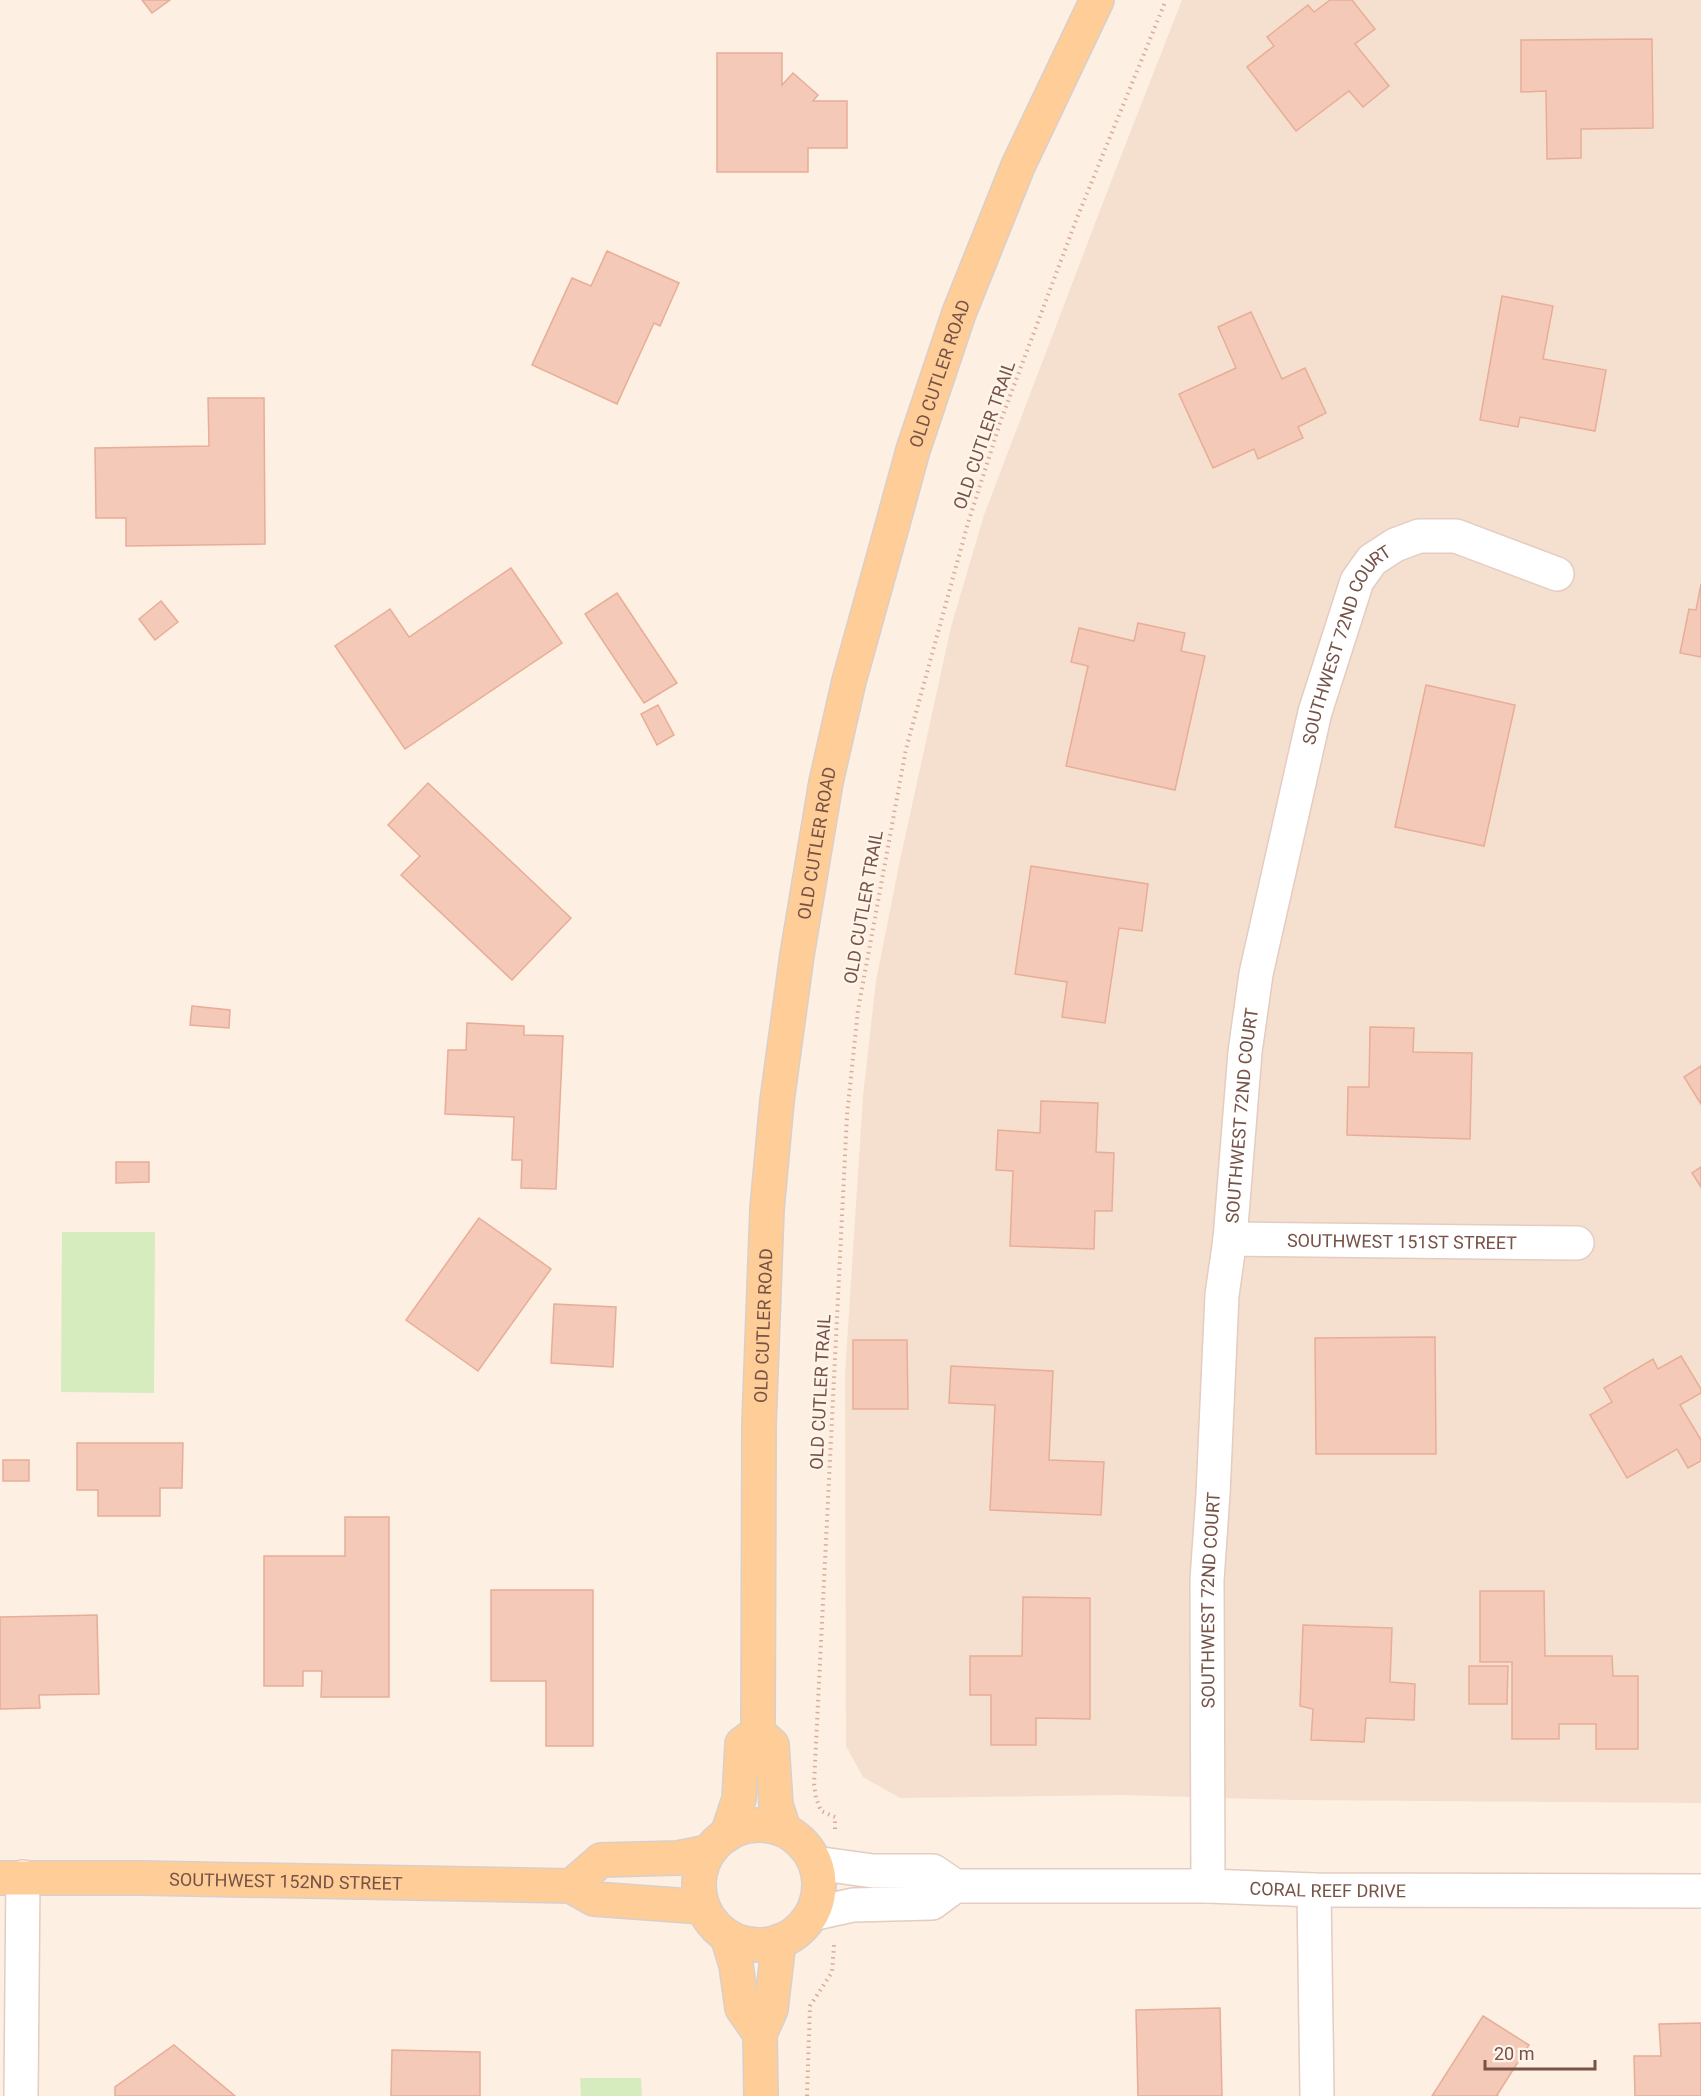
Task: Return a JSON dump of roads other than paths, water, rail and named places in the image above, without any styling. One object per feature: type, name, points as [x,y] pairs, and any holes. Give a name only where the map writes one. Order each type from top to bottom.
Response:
[{"type":"main road","name":"OLD CUTLER ROAD","points":[[758,1732],[759,1424],[767,1209],[777,1101],[797,955],[826,782],[849,681],[913,450],[959,313],[1018,166],[1097,0]]},
{"type":"main road","points":[[572,1886],[601,1860],[678,1858],[718,1843],[736,1830],[753,1825],[771,1826],[784,1830],[802,1842],[815,1863],[819,1887],[817,1903],[812,1914],[798,1931],[769,1944],[736,1941],[727,1936],[710,1920],[703,1907],[699,1886],[701,1868],[718,1843],[739,1799],[742,1744],[758,1732],[772,1745],[776,1805],[784,1830]]},
{"type":"main road","name":"SOUTHWEST 152ND STREET","points":[[11,1877],[572,1886],[594,1899],[703,1907]]},
{"type":"main road","points":[[727,1936],[736,1965],[742,2008],[760,2034]]},
{"type":"main road","points":[[761,2096],[760,2034],[771,2009],[779,1941]]},
{"type":"street","name":"SOUTHWEST 72ND COURT","points":[[1208,1886],[1207,1581],[1214,1494],[1222,1295],[1230,1239],[1245,1052],[1258,965],[1315,712],[1357,580],[1372,560],[1395,545],[1419,536],[1456,536],[1557,574]]},
{"type":"street","name":"SOUTHWEST 151ST STREET","points":[[1230,1239],[1576,1244]]},
{"type":"street","points":[[812,1914],[853,1905],[932,1903],[955,1886],[933,1871],[873,1871],[815,1863]]},
{"type":"street","points":[[11,1877],[21,2096]]},
{"type":"street","name":"CORAL REEF DRIVE","points":[[955,1886],[1701,1891]]},
{"type":"street","points":[[1314,1890],[1317,2096]]}]
